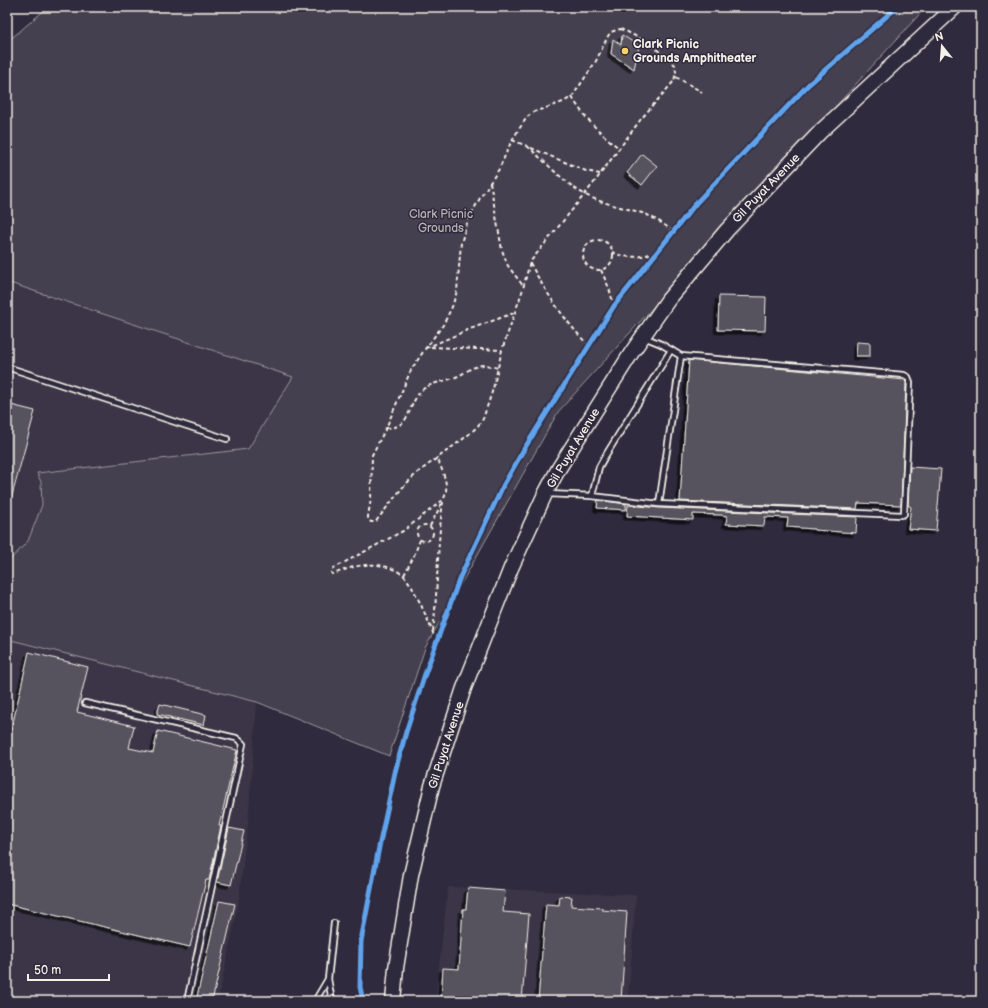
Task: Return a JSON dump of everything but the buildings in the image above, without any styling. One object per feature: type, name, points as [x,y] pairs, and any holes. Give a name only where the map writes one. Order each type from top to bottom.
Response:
[{"type":"main road","name":"Gil Puyat Avenue","points":[[393,1001],[396,968],[412,875],[432,786],[464,688],[511,568],[545,494],[563,462],[668,300],[727,230],[821,131],[955,7]]},
{"type":"lane","points":[[545,494],[592,496],[660,504],[892,515],[904,514],[910,382],[908,377],[904,375],[681,356],[661,344],[643,337]]},
{"type":"lane","points":[[592,496],[599,466],[671,350]]},
{"type":"lane","points":[[660,504],[681,356]]},
{"type":"lane","points":[[7,367],[227,439]]},
{"type":"lane","points":[[85,703],[236,738],[243,744],[187,1001]]},
{"type":"lane","points":[[332,1001],[328,979],[334,923]]},
{"type":"lane","points":[[315,1001],[328,979]]},
{"type":"path","points":[[615,30],[626,31],[664,54],[675,65],[676,77],[641,119],[585,194],[530,263],[524,287],[502,350],[488,408],[483,419],[467,436],[437,457],[417,474],[402,488],[377,520],[371,522],[368,519],[368,516],[371,499],[371,461],[374,449],[386,428],[411,370],[443,325],[452,307],[457,291],[461,243],[466,226],[471,214],[499,169],[520,126],[530,114],[563,102],[572,96],[596,61],[608,36],[615,30]]},
{"type":"path","points":[[676,77],[702,92]]},
{"type":"path","points":[[572,96],[586,118],[600,133],[619,148]]},
{"type":"path","points":[[512,140],[586,171],[600,174]]},
{"type":"path","points":[[528,146],[548,163],[562,178],[585,194],[616,206],[643,214],[666,226],[672,234],[678,226]]},
{"type":"path","points":[[490,182],[502,250],[508,266],[524,287]]},
{"type":"path","points":[[612,252],[612,260],[610,264],[601,270],[593,269],[585,263],[583,258],[583,252],[586,247],[594,241],[602,241],[607,244],[612,252],[620,256],[630,258],[645,256],[658,251]]},
{"type":"path","points":[[654,257],[662,246]]},
{"type":"path","points":[[530,263],[563,318],[589,346]]},
{"type":"path","points":[[601,270],[609,288],[614,306]]},
{"type":"path","points":[[610,313],[619,300]]},
{"type":"path","points":[[425,349],[470,329],[514,313]]},
{"type":"path","points":[[585,352],[593,339]]},
{"type":"path","points":[[430,347],[502,350]]},
{"type":"path","points":[[386,428],[395,428],[404,423],[414,401],[426,388],[457,376],[473,367],[483,365],[498,368]]},
{"type":"path","points":[[429,526],[446,495],[447,490],[437,457]]},
{"type":"path","points":[[436,641],[433,631],[413,588],[404,575],[378,564],[363,564],[334,574],[331,572],[403,531],[443,500]]},
{"type":"path","points":[[433,631],[438,548],[443,500]]},
{"type":"path","points":[[420,540],[417,535],[418,529],[425,525],[429,526]]},
{"type":"path","points":[[420,540],[428,540],[432,536],[432,531],[429,526]]},
{"type":"path","points":[[404,575],[420,540]]},
{"type":"path","points":[[434,647],[440,631]]},
{"type":"shaded area","points":[[7,282],[294,377],[248,449],[37,473],[41,482],[42,505],[28,541],[7,563]]},
{"type":"shaded area","points":[[7,639],[257,702],[248,823],[238,906],[218,1001],[7,1001]]},
{"type":"shaded area","points":[[448,887],[636,895],[628,1001],[435,1001]]},
{"type":"green space","name":"Clark Picnic Grounds","points":[[48,7],[926,7],[558,412],[425,648],[389,756],[257,702],[7,639],[7,563],[28,541],[42,505],[41,482],[37,473],[248,449],[293,377],[7,282],[7,42]]},
{"type":"cycle path","points":[[363,1001],[360,987],[361,941],[396,768],[425,674],[460,577],[503,486],[524,449],[614,306],[697,202],[808,85],[897,7]]},
{"type":"place","name":"Clark Picnic Grounds Amphitheater","points":[[625,51]]}]
